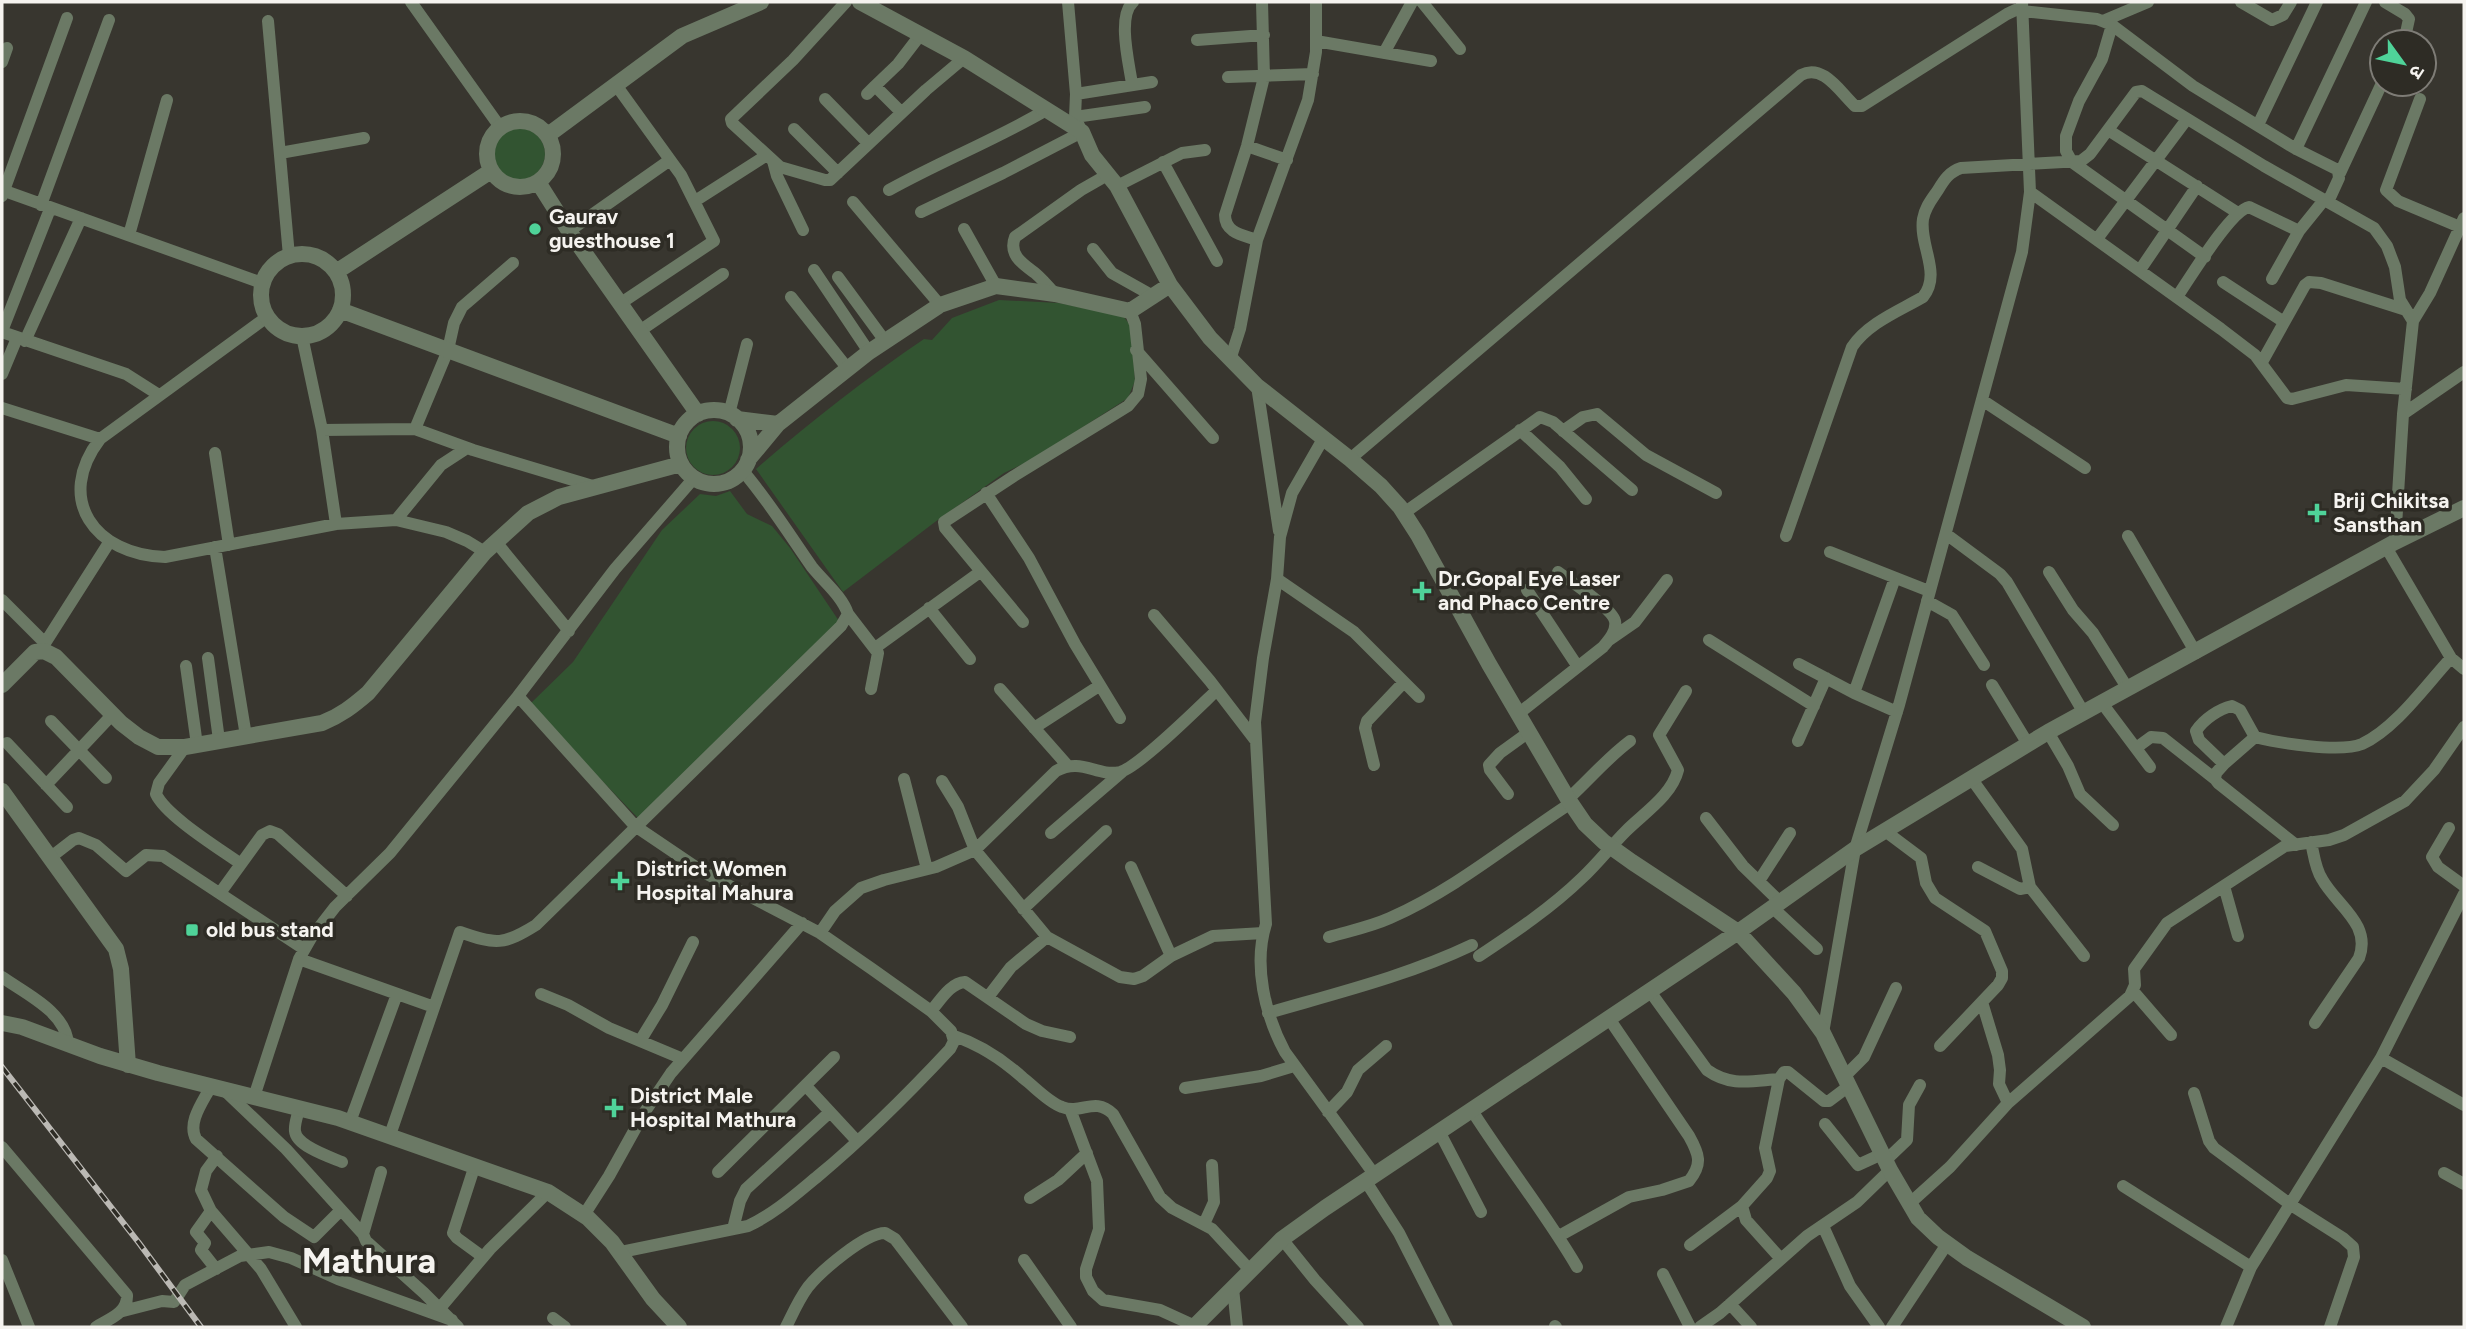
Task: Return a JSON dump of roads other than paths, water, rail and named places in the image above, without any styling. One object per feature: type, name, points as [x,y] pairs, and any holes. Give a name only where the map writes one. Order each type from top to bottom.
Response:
[{"type":"street","points":[[411,2],[500,127]]},
{"type":"street","points":[[548,135],[682,36],[761,2]]},
{"type":"street","points":[[846,2],[793,60],[733,116],[732,122],[780,167],[830,180],[901,112],[964,58]]},
{"type":"street","points":[[860,2],[964,58],[1048,110],[1079,125]]},
{"type":"street","points":[[1068,2],[1079,125],[1092,155],[1113,180],[1170,285],[1188,312],[1257,386],[1381,485],[1404,513],[1518,714],[1586,824],[1611,847],[1738,932],[1794,993],[1823,1033],[1886,1161],[1918,1218],[1967,1258],[2083,1327]]},
{"type":"street","points":[[1132,84],[1124,19],[1133,2]]},
{"type":"street","points":[[1257,240],[1230,230],[1225,222],[1226,207],[1247,146],[1264,77],[1262,2]]},
{"type":"street","points":[[1230,360],[1240,329],[1257,240],[1303,116],[1313,74],[1317,2]]},
{"type":"street","points":[[1384,53],[1412,2]]},
{"type":"street","points":[[1422,2],[1460,48]]},
{"type":"street","points":[[2108,23],[2148,2]]},
{"type":"street","points":[[2241,2],[2272,20],[2283,15],[2291,2]]},
{"type":"street","points":[[2258,125],[2318,2]]},
{"type":"street","points":[[2297,149],[2367,2]]},
{"type":"street","points":[[2385,2],[2405,14],[2409,19],[2407,28]]},
{"type":"street","points":[[1823,1033],[1855,849],[1897,712],[2022,252],[2030,192],[2022,7]]},
{"type":"street","points":[[1350,459],[1801,75],[1816,71],[1855,106],[1862,106],[2022,7],[2108,23],[2193,86],[2340,173]]},
{"type":"street","points":[[67,18],[3,192],[262,283]]},
{"type":"street","points":[[109,20],[2,331],[126,374],[159,395]]},
{"type":"street","points":[[268,21],[289,256]]},
{"type":"street","points":[[2108,23],[2102,59],[2079,101],[2066,136],[2066,151],[2072,162],[2205,257]]},
{"type":"street","points":[[901,112],[871,90],[898,64],[921,34]]},
{"type":"street","points":[[1198,40],[1264,35]]},
{"type":"street","points":[[1316,41],[1431,61]]},
{"type":"street","points":[[2,62],[7,48]]},
{"type":"street","points":[[1228,77],[1313,74]]},
{"type":"street","points":[[1076,94],[1152,82]]},
{"type":"street","points":[[617,85],[670,160],[695,201],[714,241],[621,303]]},
{"type":"street","points":[[1786,536],[1852,347],[1859,337],[1872,327],[1923,297],[1928,290],[1931,272],[1923,216],[1953,170],[2081,161],[2090,155],[2136,92],[2142,91],[2381,234],[2395,267],[2400,300],[2409,316],[2406,388],[2390,545],[2451,658],[2464,669]]},
{"type":"street","points":[[2272,279],[2299,232],[2326,201],[2375,98]]},
{"type":"street","points":[[824,99],[868,143]]},
{"type":"street","points":[[2409,316],[2430,293],[2462,223],[2398,201],[2386,190],[2420,99]]},
{"type":"street","points":[[129,235],[167,100]]},
{"type":"street","points":[[921,212],[1079,125],[1145,107]]},
{"type":"street","points":[[890,190],[1048,110]]},
{"type":"street","points":[[2097,239],[2187,119]]},
{"type":"street","points":[[521,120],[531,122],[548,135],[554,156],[551,166],[538,182],[517,187],[498,179],[491,171],[486,152],[488,142],[500,127],[521,120]]},
{"type":"street","points":[[794,130],[838,173]]},
{"type":"street","points":[[2108,130],[2238,213]]},
{"type":"street","points":[[280,153],[364,138]]},
{"type":"street","points":[[1247,146],[1287,160]]},
{"type":"street","points":[[1055,294],[1036,274],[1019,262],[1012,246],[1015,237],[1081,190],[1182,153],[1205,150]]},
{"type":"street","points":[[695,201],[770,158]]},
{"type":"street","points":[[770,158],[803,230]]},
{"type":"street","points":[[569,231],[670,160]]},
{"type":"street","points":[[1163,162],[1217,261]]},
{"type":"street","points":[[336,272],[491,171]]},
{"type":"street","points":[[538,182],[569,231],[698,414]]},
{"type":"street","points":[[2140,270],[2197,186]]},
{"type":"street","points":[[2030,192],[2221,328],[2262,362],[2287,398],[2346,385],[2406,388]]},
{"type":"street","points":[[853,202],[940,305]]},
{"type":"street","points":[[2178,297],[2238,213],[2249,207],[2299,232]]},
{"type":"street","points":[[2,374],[81,218]]},
{"type":"street","points":[[964,229],[996,286]]},
{"type":"street","points":[[1093,249],[1112,273],[1153,296]]},
{"type":"street","points":[[289,256],[315,256],[336,272],[341,284],[340,310],[332,322],[321,331],[302,336],[281,331],[267,317],[261,297],[262,283],[268,271],[289,256]]},
{"type":"street","points":[[415,429],[462,307],[513,263]]},
{"type":"street","points":[[814,270],[869,352]]},
{"type":"street","points":[[641,330],[723,274]]},
{"type":"street","points":[[838,277],[885,341]]},
{"type":"street","points":[[2262,362],[2305,285],[2314,281],[2409,316]]},
{"type":"street","points":[[2223,282],[2284,322]]},
{"type":"street","points":[[778,424],[733,416],[718,410],[698,414],[688,420],[679,436],[677,453],[681,464],[694,478],[710,484],[733,478],[778,424],[869,352],[940,305],[996,286],[1055,294],[1130,311],[1170,285]]},
{"type":"street","points":[[791,297],[848,369]]},
{"type":"street","points":[[340,310],[679,436]]},
{"type":"street","points":[[1023,622],[945,528],[944,522],[1128,405],[1138,394],[1141,379],[1135,324],[1130,311]]},
{"type":"street","points":[[267,317],[100,439],[88,454],[82,474],[80,496],[90,524],[118,547],[149,557],[165,557],[336,524],[396,520],[446,532],[490,547],[569,631]]},
{"type":"street","points":[[302,336],[322,430],[336,524]]},
{"type":"street","points":[[747,344],[733,416],[749,438],[750,449],[745,465],[813,568],[845,606],[848,614],[878,653],[871,689]]},
{"type":"street","points":[[1136,349],[1213,438]]},
{"type":"street","points":[[2403,414],[2464,372]]},
{"type":"street","points":[[1257,386],[1280,537]]},
{"type":"street","points":[[1982,400],[2085,468]]},
{"type":"street","points":[[2,408],[100,439]]},
{"type":"street","points":[[1563,430],[1583,418],[1597,414],[1646,455],[1716,493]]},
{"type":"street","points":[[1404,513],[1540,417],[1563,430],[1632,490]]},
{"type":"street","points":[[322,430],[415,429],[467,448],[596,487]]},
{"type":"street","points":[[1520,430],[1560,467],[1586,499]]},
{"type":"street","points":[[1323,439],[1292,493],[1280,537],[1277,579],[1255,722],[1266,924],[1263,933],[1261,977],[1274,1031],[1294,1066],[1370,1177],[1447,1327]]},
{"type":"street","points":[[396,520],[441,465],[467,448]]},
{"type":"street","points":[[215,453],[229,545]]},
{"type":"street","points":[[2,600],[42,647],[56,657],[112,715],[148,743],[158,747],[191,746],[322,723],[351,708],[368,693],[490,547],[539,505],[559,497],[681,464]]},
{"type":"street","points":[[254,1097],[302,954],[319,926],[390,853],[518,696],[615,569],[694,478]]},
{"type":"street","points":[[986,494],[1029,558],[1099,686],[1120,718]]},
{"type":"street","points":[[1070,1109],[1095,1172],[1100,1205],[1097,1236],[1086,1269],[1086,1277],[1093,1291],[1103,1300],[1160,1311],[1195,1326],[1282,1239],[1471,1109],[1738,932],[1855,849],[2048,732],[2390,545],[2464,508]]},
{"type":"street","points":[[1946,534],[2007,582],[2084,713]]},
{"type":"street","points":[[2128,536],[2196,653]]},
{"type":"street","points":[[2,685],[42,647],[110,541]]},
{"type":"street","points":[[215,547],[246,736]]},
{"type":"street","points":[[1830,552],[1895,578],[1928,596],[1952,615],[1984,665]]},
{"type":"street","points":[[875,648],[980,572]]},
{"type":"street","points":[[1558,572],[1613,616],[1615,627],[1609,640]]},
{"type":"street","points":[[2049,572],[2073,610],[2093,633],[2128,689]]},
{"type":"street","points":[[1854,693],[1895,578]]},
{"type":"street","points":[[1277,579],[1354,632],[1419,697]]},
{"type":"street","points":[[1518,714],[1640,616],[1667,580]]},
{"type":"street","points":[[1527,590],[1578,667]]},
{"type":"street","points":[[929,608],[970,659]]},
{"type":"street","points":[[390,1135],[460,932],[495,942],[507,941],[536,925],[841,626],[848,614]]},
{"type":"street","points":[[1154,615],[1217,690],[1256,742]]},
{"type":"street","points":[[1709,640],[1814,706]]},
{"type":"street","points":[[208,658],[219,740]]},
{"type":"street","points":[[2224,764],[2199,740],[2196,731],[2222,708],[2232,706],[2240,710],[2255,737],[2273,742],[2337,748],[2358,745],[2374,737],[2393,721],[2451,658]]},
{"type":"street","points":[[1799,664],[1897,712]]},
{"type":"street","points":[[186,666],[191,746],[159,783],[156,794],[159,800],[188,826],[241,864]]},
{"type":"street","points":[[1798,741],[1826,678]]},
{"type":"street","points":[[1374,765],[1365,728],[1367,721],[1404,682]]},
{"type":"street","points":[[1992,685],[2028,744]]},
{"type":"street","points":[[1034,728],[1099,686]]},
{"type":"street","points":[[1000,689],[1067,765]]},
{"type":"street","points":[[1051,833],[1122,772],[1150,752],[1217,690]]},
{"type":"street","points":[[1268,1013],[1476,950],[1540,914],[1581,879],[1663,796],[1676,777],[1678,770],[1659,735],[1686,691]]},
{"type":"street","points":[[518,696],[635,826],[703,872],[820,933],[931,1011],[954,1036],[984,1048],[1059,1106],[1070,1109],[1096,1105],[1107,1109],[1113,1114],[1160,1197],[1172,1208],[1219,1235],[1250,1270]]},
{"type":"street","points":[[2102,703],[2150,767]]},
{"type":"street","points":[[46,785],[112,715]]},
{"type":"street","points":[[51,721],[106,778]]},
{"type":"street","points":[[2171,1035],[2133,991],[2134,969],[2167,923],[2285,846],[2329,840],[2382,816],[2404,801],[2434,770],[2464,727]]},
{"type":"street","points":[[1508,793],[1489,765],[1500,753],[1529,732]]},
{"type":"street","points":[[2048,732],[2068,766],[2080,794],[2113,825]]},
{"type":"street","points":[[2136,748],[2151,737],[2163,738],[2296,845]]},
{"type":"street","points":[[2215,779],[2216,773],[2224,764],[2255,737]]},
{"type":"street","points":[[1328,937],[1370,926],[1416,905],[1464,878],[1570,801],[1616,751],[1630,741]]},
{"type":"street","points":[[7,743],[67,807]]},
{"type":"street","points":[[820,933],[835,911],[861,888],[927,869],[975,850],[1056,771],[1067,765],[1122,772]]},
{"type":"street","points":[[1971,778],[2022,849],[2030,887],[2084,956]]},
{"type":"street","points":[[904,779],[927,869]]},
{"type":"street","points":[[942,781],[958,807],[975,850],[1047,937],[1127,979],[1143,976],[1171,956],[1213,936],[1263,933]]},
{"type":"street","points":[[2,791],[116,950],[121,969],[128,1065]]},
{"type":"street","points":[[1706,818],[1775,904],[1817,949]]},
{"type":"street","points":[[2449,828],[2432,857],[2438,867],[2464,886]]},
{"type":"street","points":[[1023,909],[1106,831]]},
{"type":"street","points":[[1885,831],[1921,858],[1926,883],[1935,898],[1985,931],[2002,971],[2001,978],[1982,1002],[1940,1046]]},
{"type":"street","points":[[220,892],[262,835],[274,832],[347,896]]},
{"type":"street","points":[[1759,881],[1790,833]]},
{"type":"street","points":[[51,857],[79,838],[96,845],[123,871],[129,870],[141,858],[155,854],[172,861],[220,892],[302,954],[434,1007]]},
{"type":"street","points":[[2311,842],[2321,878],[2356,921],[2363,935],[2363,948],[2359,958],[2315,1023]]},
{"type":"street","points":[[1131,867],[1171,956]]},
{"type":"street","points":[[1978,867],[2020,889],[2030,887]]},
{"type":"street","points":[[2224,886],[2238,936]]},
{"type":"street","points":[[2226,1327],[2251,1267],[2381,1058],[2464,894]]},
{"type":"street","points":[[584,1215],[644,1113],[671,1073],[802,923]]},
{"type":"street","points":[[988,997],[1011,967],[1047,937]]},
{"type":"street","points":[[640,1041],[662,1005],[693,942]]},
{"type":"street","points":[[2,977],[55,1014],[67,1033],[68,1044]]},
{"type":"street","points":[[931,1011],[960,981],[969,984],[1026,1024],[1042,1031],[1070,1037]]},
{"type":"street","points":[[1690,1245],[1742,1206],[1767,1178],[1770,1171],[1765,1148],[1779,1079],[1784,1072],[1788,1072],[1824,1101],[1829,1101],[1864,1057],[1896,988]]},
{"type":"street","points":[[1649,990],[1707,1070],[1731,1082],[1779,1079]]},
{"type":"street","points":[[1909,1204],[1950,1167],[2008,1103],[2133,991]]},
{"type":"street","points":[[350,1122],[397,994]]},
{"type":"street","points":[[541,994],[609,1028],[683,1059]]},
{"type":"street","points":[[1982,1002],[1998,1055],[1999,1084],[2008,1103]]},
{"type":"street","points":[[1559,1236],[1629,1197],[1689,1181],[1700,1161],[1689,1136],[1608,1017]]},
{"type":"street","points":[[2,1023],[22,1027],[128,1065],[350,1122],[548,1192],[584,1215],[621,1252],[653,1299],[679,1327]]},
{"type":"street","points":[[621,1252],[733,1229],[766,1218],[894,1108],[950,1049],[954,1036]]},
{"type":"street","points":[[1328,1112],[1347,1092],[1358,1070],[1386,1046]]},
{"type":"street","points":[[718,1172],[834,1057]]},
{"type":"street","points":[[2381,1058],[2464,1105]]},
{"type":"street","points":[[1185,1088],[1261,1076],[1294,1066]]},
{"type":"street","points":[[1705,1326],[1807,1236],[1857,1202],[1886,1161],[1907,1140],[1909,1105],[1920,1085]]},
{"type":"street","points":[[806,1086],[858,1141]]},
{"type":"street","points":[[218,1088],[193,1122],[195,1139],[284,1217],[314,1237],[340,1210]]},
{"type":"street","points":[[218,1088],[286,1149],[363,1234],[366,1241],[455,1324]]},
{"type":"street","points":[[2194,1093],[2209,1141],[2214,1148],[2353,1247],[2354,1257],[2330,1327]]},
{"type":"street","points":[[299,1108],[295,1131],[297,1138],[308,1147],[342,1162]]},
{"type":"street","points":[[1471,1109],[1559,1236],[1577,1268]]},
{"type":"street","points":[[733,1229],[746,1189],[830,1112]]},
{"type":"street","points":[[1825,1124],[1858,1165],[1886,1161]]},
{"type":"street","points":[[1439,1131],[1481,1212]]},
{"type":"street","points":[[2,1149],[124,1289],[128,1302],[123,1311]]},
{"type":"street","points":[[1030,1198],[1058,1181],[1087,1153]]},
{"type":"street","points":[[217,1156],[206,1171],[201,1190],[211,1211],[261,1269],[296,1327]]},
{"type":"street","points":[[475,1165],[453,1233],[483,1257]]},
{"type":"street","points":[[1203,1224],[1214,1202],[1212,1165]]},
{"type":"street","points":[[363,1234],[381,1172]]},
{"type":"street","points":[[2444,1172],[2464,1184]]},
{"type":"street","points":[[2123,1186],[2251,1267]]},
{"type":"street","points":[[440,1308],[483,1257],[548,1192]]},
{"type":"street","points":[[1742,1206],[1746,1220],[1781,1259]]},
{"type":"street","points":[[211,1211],[196,1232],[205,1243],[201,1250],[216,1269]]},
{"type":"street","points":[[1823,1226],[1850,1286],[1879,1327]]},
{"type":"street","points":[[786,1327],[800,1299],[819,1276],[862,1241],[874,1234],[885,1233],[895,1239],[961,1327]]},
{"type":"street","points":[[1282,1239],[1315,1280],[1359,1327]]},
{"type":"street","points":[[1892,1327],[1947,1244]]},
{"type":"street","points":[[96,1327],[123,1311],[162,1301],[174,1302],[185,1285],[249,1254],[269,1252],[291,1258],[455,1324]]},
{"type":"street","points":[[2,1260],[29,1327]]},
{"type":"street","points":[[1024,1261],[1071,1327]]},
{"type":"street","points":[[1663,1274],[1690,1327]]},
{"type":"street","points":[[1233,1288],[1237,1327]]},
{"type":"street","points":[[1730,1304],[1751,1327]]},
{"type":"street","points":[[553,1318],[565,1327]]},
{"type":"railway","points":[[2,1067],[201,1327]]},
{"type":"place","name":"Gaurav guesthouse 1","points":[[535,229]]},
{"type":"place","name":"Brij Chikitsa Sansthan","points":[[2317,513]]},
{"type":"place","name":"Dr.Gopal Eye Laser and Phaco Centre","points":[[1422,591]]},
{"type":"place","name":"District Women Hospital Mahura","points":[[620,881]]},
{"type":"place","name":"old bus stand","points":[[192,930]]},
{"type":"place","name":"District Male Hospital Mathura","points":[[614,1108]]},
{"type":"district","name":"Mathura","points":[[369,1261]]}]
